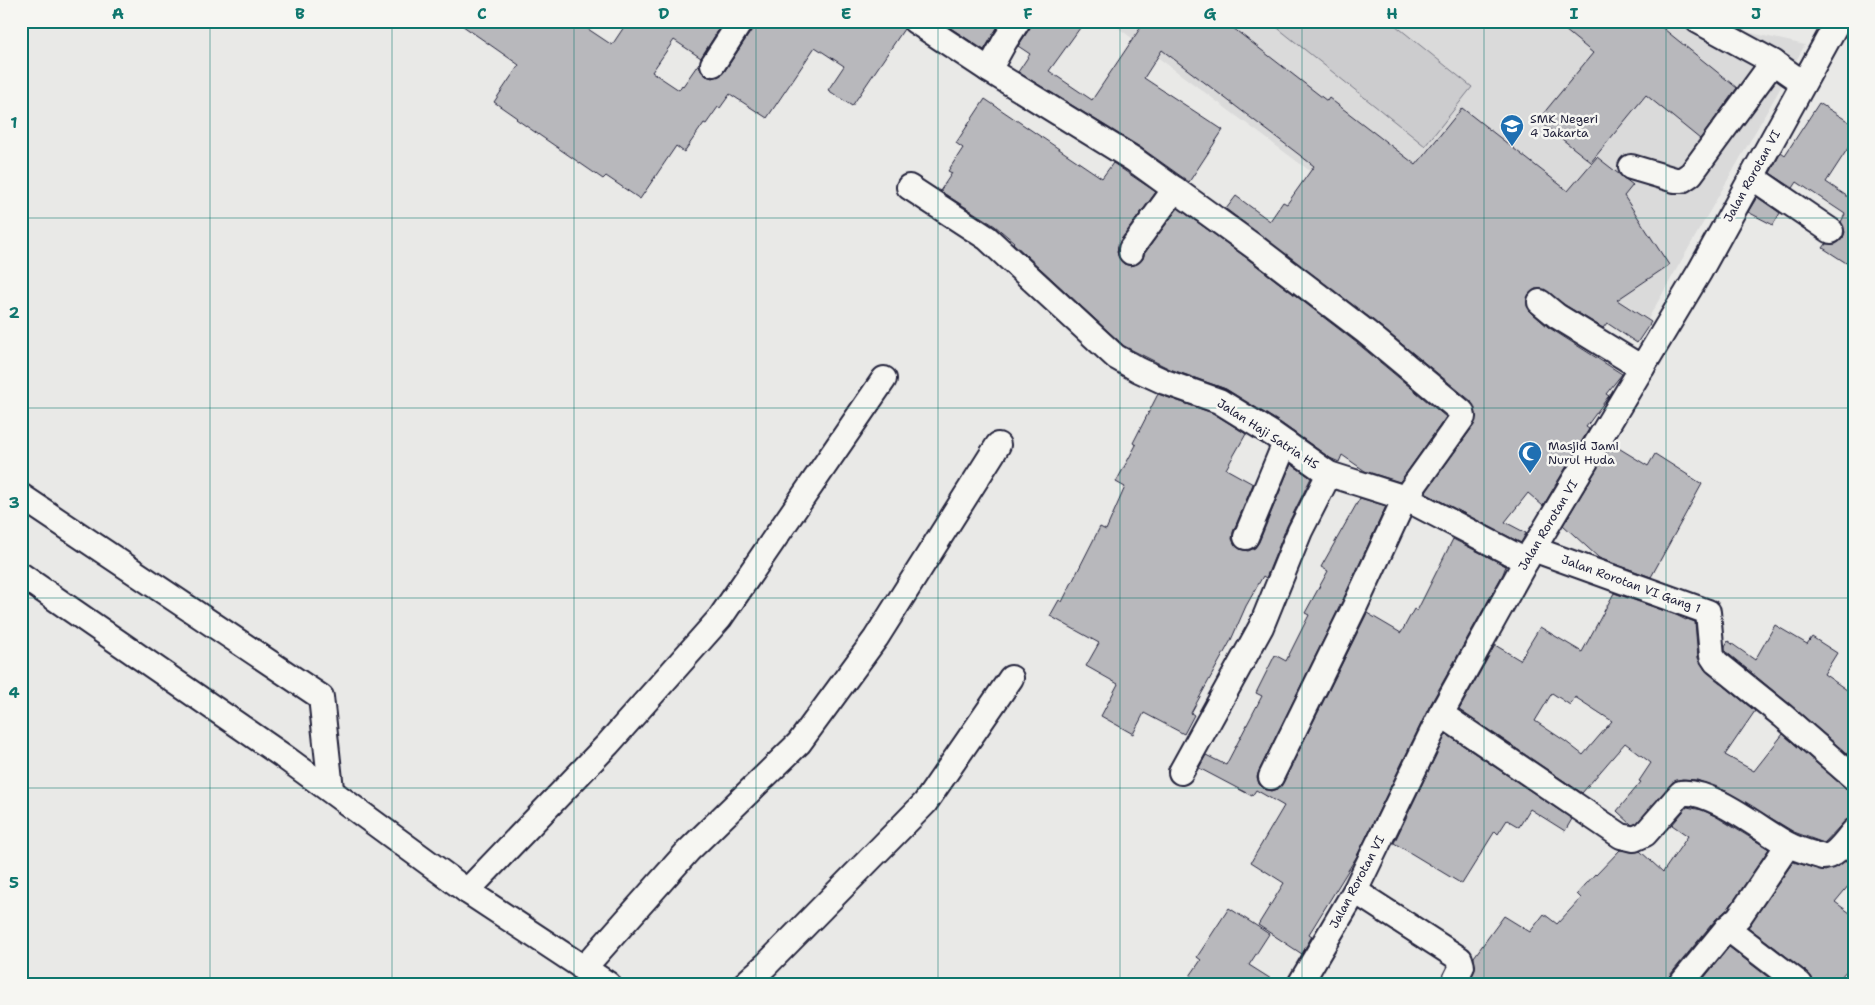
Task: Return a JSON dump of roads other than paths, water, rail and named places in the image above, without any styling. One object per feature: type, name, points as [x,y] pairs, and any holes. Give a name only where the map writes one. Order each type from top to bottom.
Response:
[{"type":"street","points":[[713,64],[741,21]]},
{"type":"street","points":[[914,21],[1133,159],[1256,248],[1366,332],[1462,412],[1462,417],[1405,498],[1355,606],[1271,777]]},
{"type":"street","points":[[989,70],[1018,21]]},
{"type":"street","points":[[1698,21],[1773,62],[1803,83]]},
{"type":"street","name":"Jalan Rorotan VI","points":[[1300,984],[1355,891],[1441,714],[1530,555],[1700,271],[1838,21]]},
{"type":"street","points":[[1632,166],[1675,180],[1682,180],[1690,174],[1773,62]]},
{"type":"street","points":[[1752,177],[1831,231]]},
{"type":"street","name":"Jalan Haji Satria HS","points":[[909,187],[987,238],[1116,357],[1165,382],[1219,401],[1329,474],[1405,498],[1530,555]]},
{"type":"street","points":[[1131,252],[1131,249],[1175,189]]},
{"type":"street","points":[[1540,302],[1556,316],[1642,368]]},
{"type":"street","points":[[467,891],[608,744],[720,618],[884,378]]},
{"type":"street","points":[[1246,537],[1285,443]]},
{"type":"street","points":[[584,969],[688,851],[799,743],[876,638],[998,445]]},
{"type":"street","points":[[1181,772],[1261,627],[1300,531],[1329,474]]},
{"type":"street","points":[[21,496],[321,697],[331,789]]},
{"type":"street","name":"Jalan Rorotan VI Gang 1","points":[[1530,555],[1708,612],[1712,656],[1716,662],[1783,716],[1854,778]]},
{"type":"street","points":[[21,575],[331,789],[364,816],[467,891],[608,984]]},
{"type":"street","points":[[745,984],[925,803],[1011,678]]},
{"type":"street","points":[[1441,714],[1621,836],[1634,839],[1645,834],[1681,793],[1691,792],[1739,814],[1788,845],[1823,857],[1833,854],[1854,830]]},
{"type":"street","points":[[1681,984],[1726,928],[1739,918],[1788,845]]},
{"type":"street","points":[[1355,891],[1460,959],[1462,966],[1453,984]]},
{"type":"street","points":[[1726,928],[1800,984]]},
{"type":"place","name":"SMK Negeri 4 Jakarta","points":[[1512,147]]},
{"type":"place","name":"Masjid Jami Nurul Huda","points":[[1530,474]]}]
